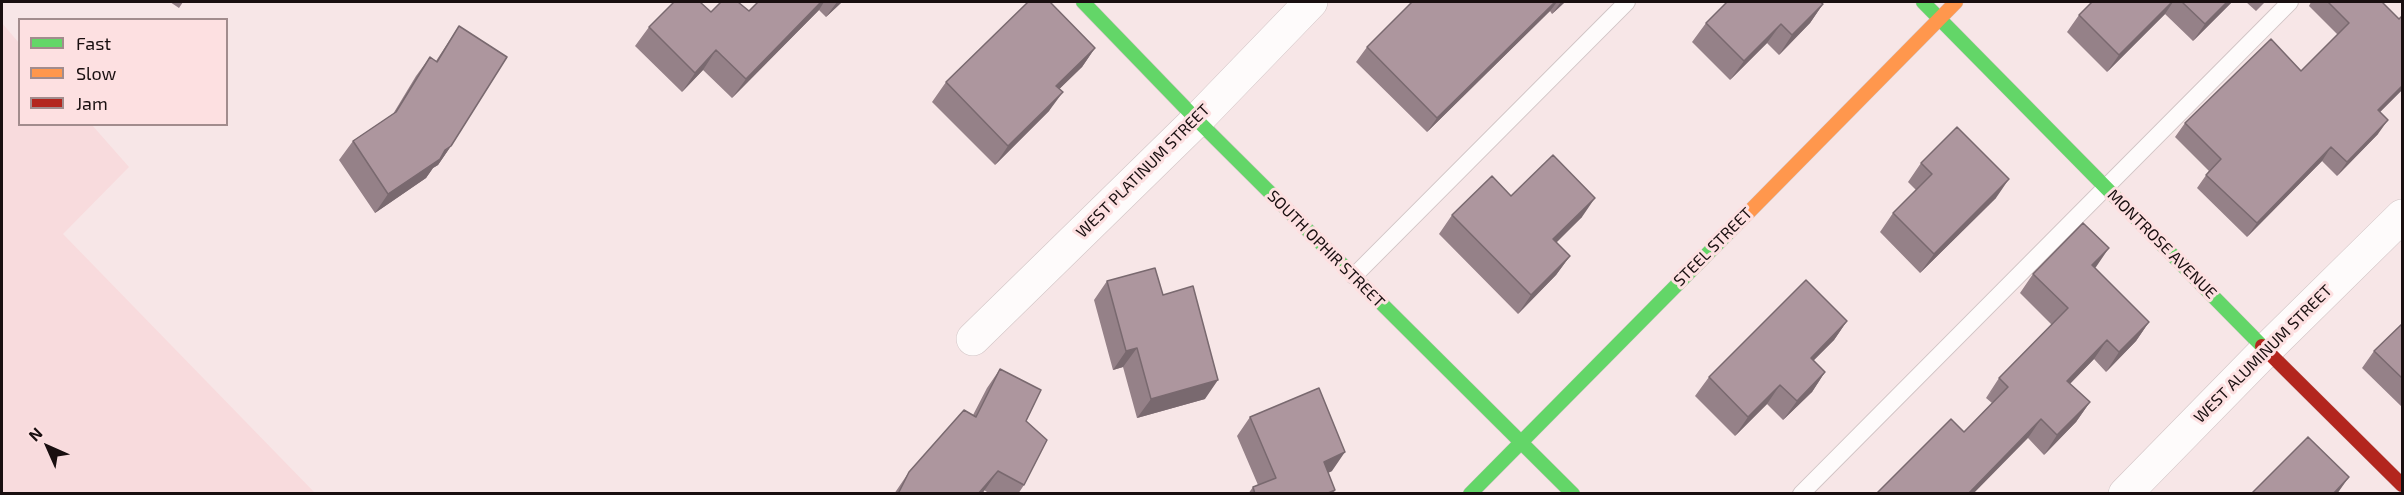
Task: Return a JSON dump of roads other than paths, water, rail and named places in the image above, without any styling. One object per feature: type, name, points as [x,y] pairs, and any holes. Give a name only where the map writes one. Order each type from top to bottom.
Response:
[{"type":"street","name":"SOUTH OPHIR STREET","points":[[1083,2],[1197,120],[1573,494]]},
{"type":"street","name":"WEST PLATINUM STREET","points":[[973,339],[1197,120],[1311,2]]},
{"type":"street","name":"MONTROSE AVENUE","points":[[1923,2],[2266,350],[2403,485]]},
{"type":"street","name":"STEEL STREET","points":[[1470,494],[1956,2]]},
{"type":"street","name":"WEST ALUMINUM STREET","points":[[2125,494],[2266,350],[2403,216]]},
{"type":"lane","points":[[1354,276],[1627,2]]},
{"type":"lane","points":[[1801,494],[2290,2]]}]
